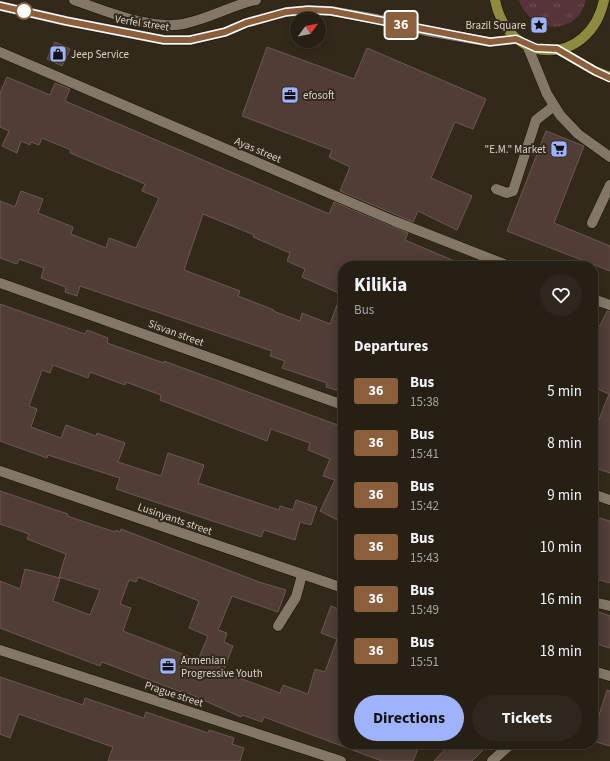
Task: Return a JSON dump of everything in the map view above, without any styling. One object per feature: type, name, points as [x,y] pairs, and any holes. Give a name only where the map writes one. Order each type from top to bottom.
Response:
[{"type":"main road","points":[[495,0],[497,13],[504,27],[516,39],[527,45],[547,50],[571,46],[584,38],[594,27],[601,13],[605,0]]},
{"type":"main road","points":[[605,0],[610,6]]},
{"type":"main road","points":[[557,49],[610,78]]},
{"type":"street","points":[[74,0],[119,16],[170,26],[185,23],[253,0]]},
{"type":"street","name":"Verfel street","points":[[0,6],[66,21],[164,40],[190,40],[225,32],[246,23],[286,12],[308,10],[339,12],[490,42],[516,39]]},
{"type":"street","points":[[527,45],[547,94],[560,115],[578,134],[610,157]]},
{"type":"street","name":"Ayas street","points":[[0,52],[394,221],[496,261]]},
{"type":"street","points":[[496,189],[507,193],[513,191],[536,120],[554,106]]},
{"type":"street","points":[[592,223],[610,185]]},
{"type":"street","name":"Sisvan street","points":[[0,283],[338,403]]},
{"type":"street","points":[[598,301],[610,305]]},
{"type":"street","name":"Lusinyants street","points":[[0,471],[338,586]]},
{"type":"street","points":[[598,496],[610,500]]},
{"type":"street","points":[[278,626],[296,597],[302,575]]},
{"type":"street","points":[[598,603],[610,606]]},
{"type":"street","name":"Prague street","points":[[0,650],[340,761]]},
{"type":"street","points":[[598,672],[610,676]]},
{"type":"street","points":[[492,761],[505,749]]},
{"type":"green space","points":[[519,0],[586,0],[581,12],[573,20],[564,25],[553,27],[543,25],[533,20],[525,11]]},
{"type":"building","points":[[55,42],[70,49],[62,66],[47,59]]},
{"type":"building","points":[[267,47],[354,79],[367,48],[486,99],[473,129],[455,122],[431,178],[472,196],[457,230],[418,211],[413,222],[340,191],[350,167],[329,157],[332,150],[242,116]]},
{"type":"building","points":[[7,77],[50,95],[55,83],[70,89],[65,101],[329,214],[334,202],[408,233],[405,240],[454,261],[338,261],[338,293],[302,277],[305,269],[287,261],[290,253],[253,237],[254,235],[203,214],[184,270],[240,291],[238,296],[300,321],[302,313],[330,324],[338,302],[338,390],[326,387],[327,383],[282,368],[285,361],[270,356],[272,351],[80,286],[77,296],[65,292],[66,287],[41,278],[44,268],[19,259],[17,264],[0,258],[0,201],[15,207],[21,191],[43,199],[38,213],[73,227],[71,234],[106,248],[109,238],[136,248],[159,198],[142,191],[145,184],[70,153],[71,150],[42,138],[39,145],[31,142],[30,145],[21,141],[17,153],[2,146],[9,131],[0,127],[0,93]]},
{"type":"building","points":[[546,131],[584,146],[554,223],[610,246],[610,271],[598,266],[598,261],[584,261],[507,231]]},
{"type":"building","points":[[0,304],[85,334],[87,330],[108,338],[107,343],[164,363],[164,361],[338,425],[338,520],[320,511],[335,480],[323,476],[330,459],[308,450],[310,443],[271,429],[267,441],[160,400],[161,395],[126,382],[125,385],[90,372],[88,378],[53,365],[50,373],[42,370],[29,406],[37,409],[31,427],[61,438],[66,425],[96,436],[97,433],[125,443],[118,462],[161,476],[168,453],[204,465],[198,483],[279,510],[280,506],[293,510],[296,500],[317,507],[311,525],[300,522],[295,540],[264,530],[261,537],[116,489],[120,478],[48,455],[47,458],[0,441]]},
{"type":"building","points":[[607,311],[610,311],[610,473],[598,469],[598,422],[609,394],[598,389],[598,325],[600,326]]},
{"type":"building","points":[[0,491],[115,532],[116,530],[120,532],[121,529],[259,582],[286,590],[278,612],[232,596],[218,630],[227,633],[224,642],[233,646],[223,672],[280,693],[283,685],[308,694],[315,669],[325,672],[337,639],[321,633],[331,606],[338,609],[338,745],[264,717],[262,722],[242,715],[241,717],[181,690],[181,692],[102,662],[100,666],[0,628],[0,581],[20,589],[25,569],[60,578],[53,601],[90,615],[100,590],[59,577],[66,554],[27,539],[29,534],[0,524]],"holes":[[[138,577],[199,601],[189,628],[208,636],[198,660],[123,631],[131,608],[120,604],[129,580],[136,582]]]},
{"type":"building","points":[[598,517],[610,521],[610,583],[598,579]]},
{"type":"building","points":[[598,612],[610,616],[610,648],[598,644]]},
{"type":"building","points":[[0,677],[83,705],[85,698],[144,718],[146,712],[208,733],[209,730],[234,738],[232,744],[244,748],[240,761],[108,761],[113,747],[19,714],[10,738],[0,734]]},
{"type":"building","points":[[607,690],[610,691],[610,746],[598,742],[598,718]]},
{"type":"building","points":[[350,749],[418,749],[413,761],[382,761]]},
{"type":"building","points":[[445,749],[484,749],[472,761],[434,761]]},
{"type":"bus line","name":"36","points":[[0,6],[66,21],[164,40],[190,40],[225,32],[246,23],[286,12],[308,10],[331,11],[377,19],[426,31],[490,42],[516,39],[536,48],[547,50],[557,49],[610,78]]},
{"type":"place","name":"Brazil Square","points":[[539,25]]},
{"type":"place","name":"Jeep Service","points":[[58,54]]},
{"type":"place","name":"efosoft","points":[[290,95]]},
{"type":"place","name":"\"E.M.\" Market","points":[[559,149]]},
{"type":"place","name":"Armenian Progressive Youth","points":[[168,666]]}]
